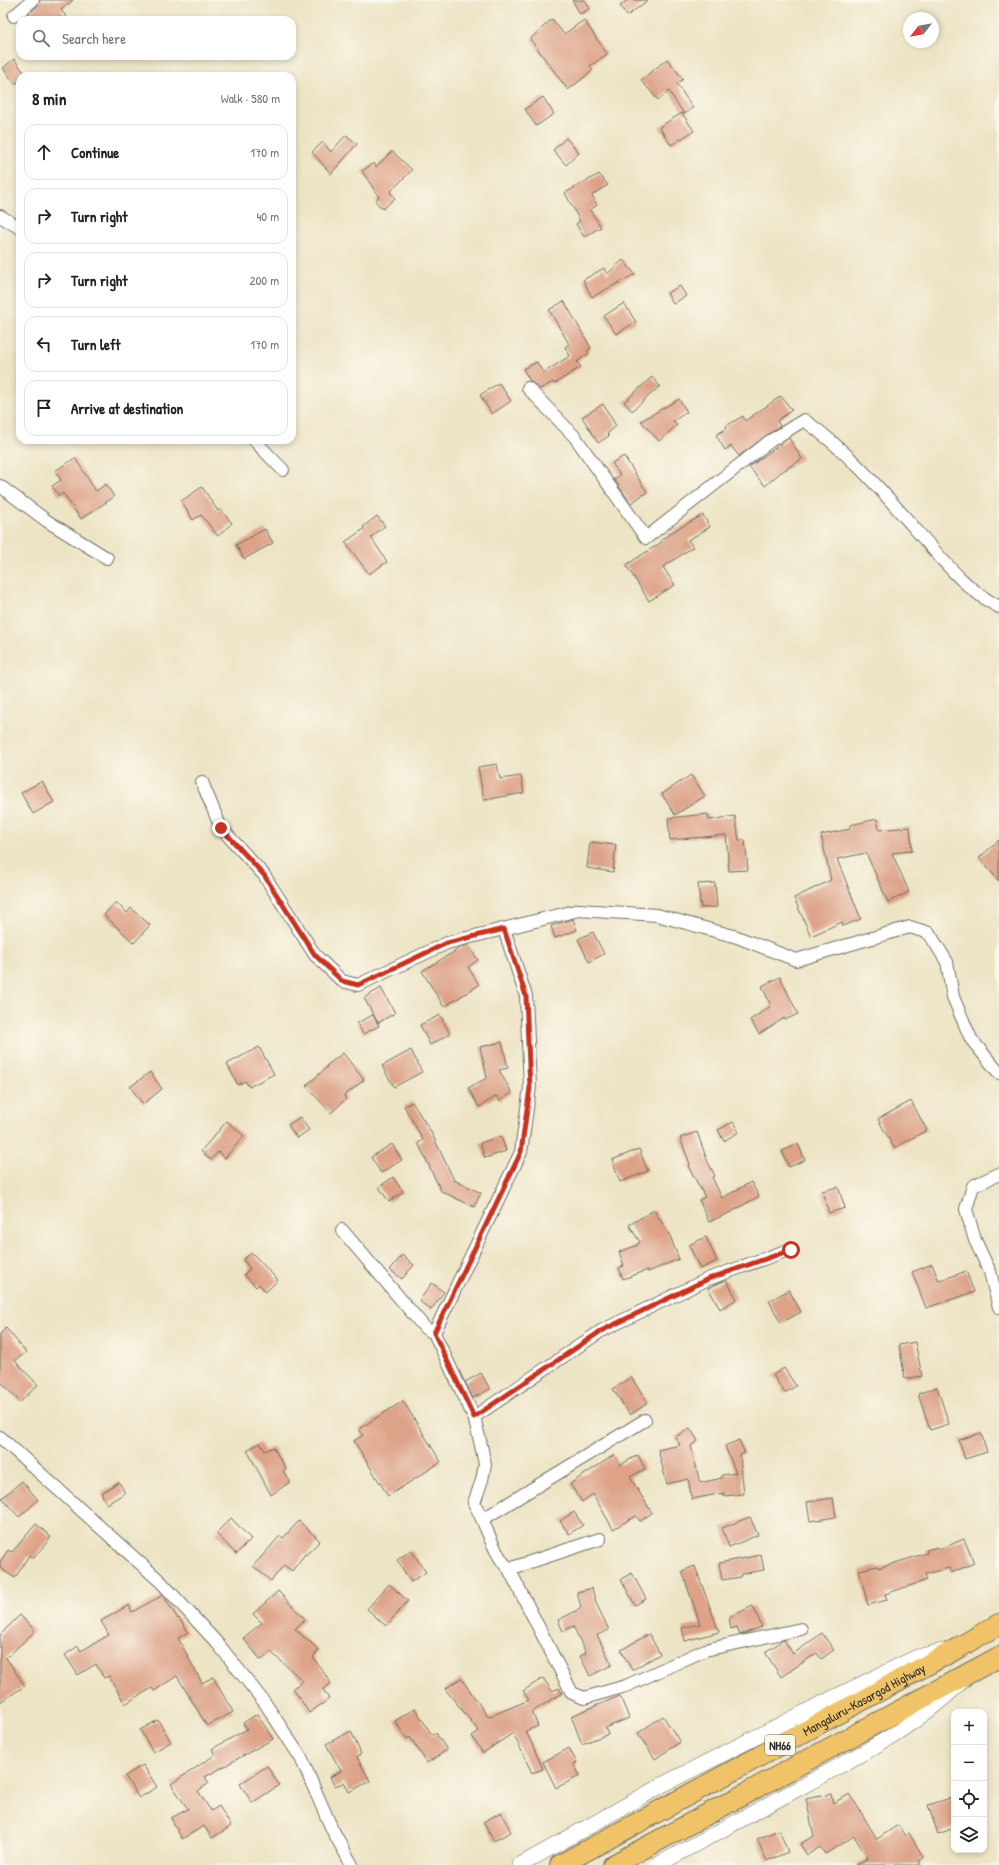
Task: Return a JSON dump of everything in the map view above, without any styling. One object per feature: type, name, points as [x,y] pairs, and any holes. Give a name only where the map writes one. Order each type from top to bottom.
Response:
[{"type":"highway","name":"Mangaluru-Kasargod Highway","points":[[560,1865],[958,1648],[999,1624]]},
{"type":"highway","name":"Mangaluru-Kasargod Highway","points":[[613,1865],[999,1657]]},
{"type":"street","points":[[14,16],[33,0]]},
{"type":"street","points":[[0,216],[16,226]]},
{"type":"street","points":[[528,388],[575,437],[646,538],[770,441],[804,420],[829,438],[867,474],[962,582],[999,607]]},
{"type":"street","points":[[258,444],[283,470]]},
{"type":"street","points":[[0,486],[47,521],[107,558]]},
{"type":"street","points":[[202,782],[221,828],[264,875],[315,955],[342,981],[358,985],[447,943],[580,910],[657,915],[737,937],[796,960],[910,927],[929,934],[946,962],[953,997],[971,1039],[999,1073]]},
{"type":"street","points":[[434,1333],[521,1152],[530,1088],[526,996],[504,929]]},
{"type":"street","points":[[999,1174],[973,1186],[966,1209],[975,1240],[990,1272],[999,1307]]},
{"type":"street","points":[[342,1230],[425,1328],[434,1333],[474,1417],[485,1464],[482,1480],[474,1503],[483,1519],[502,1562],[509,1570],[572,1693],[584,1698],[626,1686],[705,1650],[801,1629]]},
{"type":"street","points":[[474,1417],[601,1331],[708,1279],[791,1250]]},
{"type":"street","points":[[483,1519],[645,1420]]},
{"type":"street","points":[[0,1437],[161,1582],[218,1644],[266,1703],[300,1758],[332,1829],[352,1865]]},
{"type":"street","points":[[509,1570],[600,1539]]},
{"type":"street","points":[[520,1865],[664,1784],[822,1703],[918,1656],[958,1648]]},
{"type":"street","points":[[657,1865],[875,1746],[909,1725],[941,1702],[971,1673]]},
{"type":"building","points":[[40,0],[73,0],[61,10],[66,16],[26,16],[38,6]]},
{"type":"building","points":[[572,0],[585,0],[590,9],[580,14]]},
{"type":"building","points":[[628,0],[648,0],[627,16],[620,6]]},
{"type":"building","points":[[552,19],[564,34],[584,20],[607,54],[590,66],[593,70],[568,90],[530,39]]},
{"type":"building","points":[[14,59],[24,72],[16,72],[15,84],[3,68]]},
{"type":"building","points":[[667,59],[683,79],[677,84],[693,108],[684,114],[669,91],[658,100],[641,80]]},
{"type":"building","points":[[543,97],[554,114],[536,126],[525,109]]},
{"type":"building","points":[[682,113],[694,131],[671,145],[659,127]]},
{"type":"building","points":[[346,135],[357,144],[331,174],[312,152],[323,142],[331,152]]},
{"type":"building","points":[[566,138],[579,153],[566,165],[553,150]]},
{"type":"building","points":[[392,151],[412,170],[390,192],[395,198],[383,209],[375,201],[379,197],[362,171],[374,163],[376,167]]},
{"type":"building","points":[[599,174],[608,185],[592,195],[597,205],[590,210],[601,227],[584,237],[576,224],[580,221],[565,193]]},
{"type":"building","points":[[623,260],[635,274],[592,297],[583,280],[604,268],[607,274]]},
{"type":"building","points":[[680,286],[686,296],[673,304],[667,293]]},
{"type":"building","points":[[564,301],[591,348],[587,351],[589,353],[577,362],[581,367],[554,384],[553,382],[540,389],[530,381],[523,369],[537,362],[543,373],[570,356],[565,347],[569,344],[549,310]]},
{"type":"building","points":[[624,303],[636,322],[616,334],[604,316]]},
{"type":"building","points":[[652,377],[660,386],[632,411],[624,402]]},
{"type":"building","points":[[499,383],[511,401],[492,414],[480,395]]},
{"type":"building","points":[[781,396],[792,410],[777,421],[780,426],[739,456],[731,446],[725,450],[716,435],[727,428],[726,426],[743,416],[745,421]]},
{"type":"building","points":[[679,399],[687,412],[673,421],[677,425],[659,441],[641,421]]},
{"type":"building","points":[[603,404],[616,426],[607,434],[609,436],[598,443],[582,417]]},
{"type":"building","points":[[789,438],[802,459],[780,473],[765,486],[749,467]]},
{"type":"building","points":[[624,456],[647,492],[631,503],[614,479],[620,475],[612,463]]},
{"type":"building","points":[[75,458],[96,491],[106,484],[114,497],[81,519],[63,493],[59,496],[52,486],[61,480],[55,471]]},
{"type":"building","points":[[202,487],[218,511],[220,509],[232,523],[218,536],[201,515],[193,520],[181,501]]},
{"type":"building","points":[[703,515],[710,527],[688,540],[693,547],[663,567],[675,585],[649,601],[626,565],[662,542],[661,540],[677,529]]},
{"type":"building","points":[[377,516],[385,526],[371,537],[387,562],[369,574],[345,542],[364,529],[363,527]]},
{"type":"building","points":[[265,529],[273,543],[244,559],[236,545]]},
{"type":"building","points":[[497,764],[500,779],[521,776],[524,793],[484,800],[478,767]]},
{"type":"building","points":[[691,775],[705,796],[675,815],[662,794]]},
{"type":"building","points":[[42,781],[54,802],[33,814],[21,793]]},
{"type":"building","points":[[708,814],[709,820],[735,816],[739,840],[745,840],[748,870],[729,871],[726,835],[670,840],[668,818]]},
{"type":"building","points":[[877,819],[879,830],[910,827],[912,851],[892,853],[909,892],[888,902],[866,853],[837,859],[861,919],[843,926],[842,922],[811,936],[794,898],[831,880],[821,835],[850,829],[850,825]]},
{"type":"building","points":[[999,840],[999,881],[979,858]]},
{"type":"building","points":[[590,842],[616,845],[613,872],[587,868]]},
{"type":"building","points":[[715,883],[717,907],[701,908],[698,884]]},
{"type":"building","points":[[116,902],[127,913],[131,908],[150,925],[134,943],[104,915]]},
{"type":"building","points":[[573,919],[577,930],[555,938],[551,926]]},
{"type":"building","points":[[593,932],[604,954],[589,962],[578,939]]},
{"type":"building","points":[[468,945],[478,960],[468,967],[479,985],[444,1007],[422,971],[462,947]]},
{"type":"building","points":[[780,977],[798,1014],[785,1020],[784,1018],[759,1034],[750,1020],[771,1006],[762,986]]},
{"type":"building","points":[[381,988],[395,1013],[378,1023],[364,998]]},
{"type":"building","points":[[373,1015],[379,1026],[363,1034],[357,1023]]},
{"type":"building","points":[[440,1015],[450,1034],[430,1045],[420,1025]]},
{"type":"building","points":[[502,1042],[508,1068],[499,1070],[512,1093],[499,1101],[497,1096],[479,1107],[468,1088],[487,1078],[480,1047]]},
{"type":"building","points":[[259,1047],[274,1074],[249,1087],[245,1081],[238,1085],[227,1064]]},
{"type":"building","points":[[411,1050],[422,1072],[394,1087],[382,1066]]},
{"type":"building","points":[[343,1053],[364,1080],[344,1096],[346,1099],[331,1113],[306,1086],[327,1067],[326,1066]]},
{"type":"building","points":[[150,1072],[162,1089],[143,1104],[130,1087]]},
{"type":"building","points":[[911,1101],[927,1130],[894,1148],[878,1119]]},
{"type":"building","points":[[412,1102],[431,1132],[454,1180],[481,1193],[474,1207],[441,1191],[418,1143],[423,1140],[404,1106]]},
{"type":"building","points":[[300,1117],[309,1130],[297,1138],[288,1125]]},
{"type":"building","points":[[227,1121],[244,1136],[225,1158],[218,1152],[211,1160],[201,1151]]},
{"type":"building","points":[[733,1122],[739,1132],[724,1141],[718,1130]]},
{"type":"building","points":[[697,1132],[707,1160],[715,1176],[712,1177],[722,1198],[751,1182],[759,1196],[729,1213],[709,1222],[699,1200],[705,1197],[688,1166],[690,1164],[680,1138]]},
{"type":"building","points":[[501,1136],[506,1151],[485,1158],[480,1143]]},
{"type":"building","points":[[392,1144],[402,1160],[381,1173],[371,1157]]},
{"type":"building","points":[[798,1144],[805,1160],[789,1167],[782,1151]]},
{"type":"building","points":[[639,1149],[648,1171],[620,1182],[612,1160]]},
{"type":"building","points":[[393,1177],[403,1192],[389,1202],[379,1187]]},
{"type":"building","points":[[838,1187],[845,1208],[829,1213],[822,1191]]},
{"type":"building","points":[[654,1210],[670,1236],[679,1259],[648,1272],[648,1270],[623,1279],[619,1268],[624,1266],[619,1252],[638,1245],[637,1244],[640,1242],[629,1225]]},
{"type":"building","points":[[706,1237],[717,1261],[700,1269],[689,1245]]},
{"type":"building","points":[[252,1253],[278,1280],[266,1292],[259,1284],[256,1287],[244,1274],[250,1269],[243,1259]]},
{"type":"building","points":[[402,1255],[414,1265],[402,1279],[390,1270]]},
{"type":"building","points":[[932,1264],[939,1281],[966,1271],[974,1292],[926,1308],[912,1272]]},
{"type":"building","points":[[726,1280],[737,1299],[720,1309],[708,1288]]},
{"type":"building","points":[[432,1283],[444,1292],[431,1310],[419,1301]]},
{"type":"building","points":[[789,1290],[801,1312],[781,1323],[769,1301]]},
{"type":"building","points":[[6,1328],[26,1352],[15,1361],[38,1385],[20,1402],[0,1381],[0,1334]]},
{"type":"building","points":[[915,1342],[922,1376],[905,1379],[899,1345]]},
{"type":"building","points":[[784,1368],[796,1386],[785,1393],[773,1375]]},
{"type":"building","points":[[481,1373],[490,1389],[473,1398],[465,1382]]},
{"type":"building","points":[[631,1377],[648,1403],[630,1415],[613,1389]]},
{"type":"building","points":[[937,1387],[949,1424],[930,1430],[918,1394]]},
{"type":"building","points":[[403,1401],[441,1462],[388,1496],[354,1441],[363,1435],[359,1429]]},
{"type":"building","points":[[690,1428],[698,1441],[691,1446],[700,1483],[722,1478],[722,1475],[736,1473],[725,1446],[739,1440],[745,1453],[740,1455],[744,1494],[724,1496],[724,1493],[692,1499],[688,1479],[667,1484],[658,1450],[680,1445],[675,1437]]},
{"type":"building","points":[[981,1433],[987,1452],[965,1459],[959,1440]]},
{"type":"building","points":[[260,1443],[265,1451],[273,1447],[286,1469],[283,1471],[290,1482],[271,1495],[247,1450]]},
{"type":"building","points":[[614,1455],[620,1465],[638,1455],[645,1469],[630,1477],[652,1513],[640,1521],[636,1516],[613,1529],[593,1494],[582,1502],[570,1484]]},
{"type":"building","points":[[22,1481],[38,1500],[19,1517],[2,1498]]},
{"type":"building","points":[[119,1482],[125,1493],[107,1504],[101,1493]]},
{"type":"building","points":[[833,1498],[836,1517],[810,1521],[807,1502]]},
{"type":"building","points":[[574,1512],[583,1525],[569,1534],[560,1521]]},
{"type":"building","points":[[750,1517],[758,1535],[729,1547],[722,1528]]},
{"type":"building","points":[[231,1518],[251,1539],[236,1554],[216,1533]]},
{"type":"building","points":[[299,1521],[320,1541],[306,1555],[305,1554],[292,1571],[284,1565],[271,1581],[253,1566],[280,1536],[283,1538]]},
{"type":"building","points":[[36,1524],[51,1537],[33,1559],[29,1555],[15,1578],[0,1568],[0,1562],[8,1550],[12,1552]]},
{"type":"building","points":[[964,1539],[974,1563],[951,1573],[949,1568],[925,1574],[927,1580],[885,1594],[887,1600],[868,1605],[859,1570],[878,1566],[879,1568],[927,1553],[926,1550],[938,1547],[938,1550]]},
{"type":"building","points":[[411,1550],[426,1572],[411,1582],[397,1560]]},
{"type":"building","points":[[761,1555],[764,1570],[741,1574],[741,1577],[722,1580],[719,1563]]},
{"type":"building","points":[[695,1566],[719,1632],[685,1641],[682,1628],[700,1624],[682,1571]]},
{"type":"building","points":[[632,1573],[646,1599],[635,1605],[621,1579]]},
{"type":"building","points":[[389,1584],[408,1601],[386,1626],[367,1609]]},
{"type":"building","points":[[592,1588],[596,1603],[609,1630],[597,1635],[612,1665],[590,1676],[580,1656],[586,1653],[573,1626],[563,1631],[558,1620],[580,1609],[581,1607],[577,1592]]},
{"type":"building","points":[[278,1591],[305,1619],[295,1629],[319,1650],[313,1657],[331,1683],[323,1689],[329,1699],[309,1713],[293,1688],[303,1681],[271,1652],[261,1660],[243,1638],[262,1623],[253,1614]]},
{"type":"building","points":[[163,1595],[188,1632],[178,1638],[202,1683],[213,1677],[233,1712],[207,1726],[177,1676],[154,1691],[152,1688],[125,1704],[109,1676],[104,1678],[96,1664],[78,1675],[65,1655],[78,1646],[81,1651],[109,1635],[101,1621],[129,1605],[132,1612]]},
{"type":"building","points":[[753,1606],[762,1627],[740,1635],[737,1627],[731,1629],[729,1617]]},
{"type":"building","points":[[20,1615],[35,1631],[6,1658],[25,1686],[0,1702],[0,1635]]},
{"type":"building","points":[[822,1633],[834,1650],[821,1659],[817,1653],[781,1677],[765,1652],[784,1640],[793,1654]]},
{"type":"building","points":[[649,1634],[660,1654],[632,1670],[621,1650]]},
{"type":"building","points":[[461,1678],[488,1717],[529,1700],[523,1691],[543,1678],[552,1691],[559,1688],[562,1693],[532,1712],[538,1726],[526,1731],[543,1769],[532,1773],[513,1733],[483,1753],[472,1736],[479,1731],[445,1689]]},
{"type":"building","points":[[620,1696],[629,1718],[605,1728],[608,1734],[582,1744],[571,1716]]},
{"type":"building","points":[[415,1708],[432,1735],[436,1733],[447,1750],[427,1763],[410,1737],[407,1739],[395,1721]]},
{"type":"building","points":[[257,1714],[273,1739],[205,1777],[209,1783],[198,1791],[211,1811],[219,1806],[231,1826],[212,1838],[204,1826],[182,1839],[171,1818],[188,1809],[171,1784],[215,1755],[212,1749],[247,1729],[243,1723]]},
{"type":"building","points":[[663,1716],[680,1742],[655,1759],[638,1733]]},
{"type":"building","points":[[158,1720],[171,1742],[153,1752],[140,1730]]},
{"type":"building","points":[[351,1731],[361,1754],[357,1757],[370,1781],[349,1792],[344,1782],[335,1787],[330,1777],[341,1771],[326,1744]]},
{"type":"building","points":[[569,1748],[577,1763],[574,1764],[580,1776],[556,1788],[543,1762]]},
{"type":"building","points":[[143,1765],[157,1787],[139,1798],[125,1776]]},
{"type":"building","points":[[267,1766],[279,1785],[252,1803],[240,1784]]},
{"type":"building","points":[[831,1794],[833,1803],[850,1794],[877,1839],[898,1825],[905,1836],[909,1833],[924,1858],[919,1861],[921,1865],[856,1865],[868,1858],[854,1836],[825,1854],[820,1847],[807,1855],[800,1844],[814,1836],[806,1799]]},
{"type":"building","points":[[951,1798],[951,1829],[938,1834],[928,1805]]},
{"type":"building","points":[[501,1812],[511,1832],[494,1841],[483,1822]]},
{"type":"building","points":[[779,1830],[788,1852],[767,1861],[757,1839]]},
{"type":"route","points":[[221,828],[264,875],[315,955],[342,981],[358,985],[447,943],[504,929],[526,996],[530,1088],[521,1152],[434,1333],[474,1417],[601,1331],[708,1279],[791,1250]]}]
